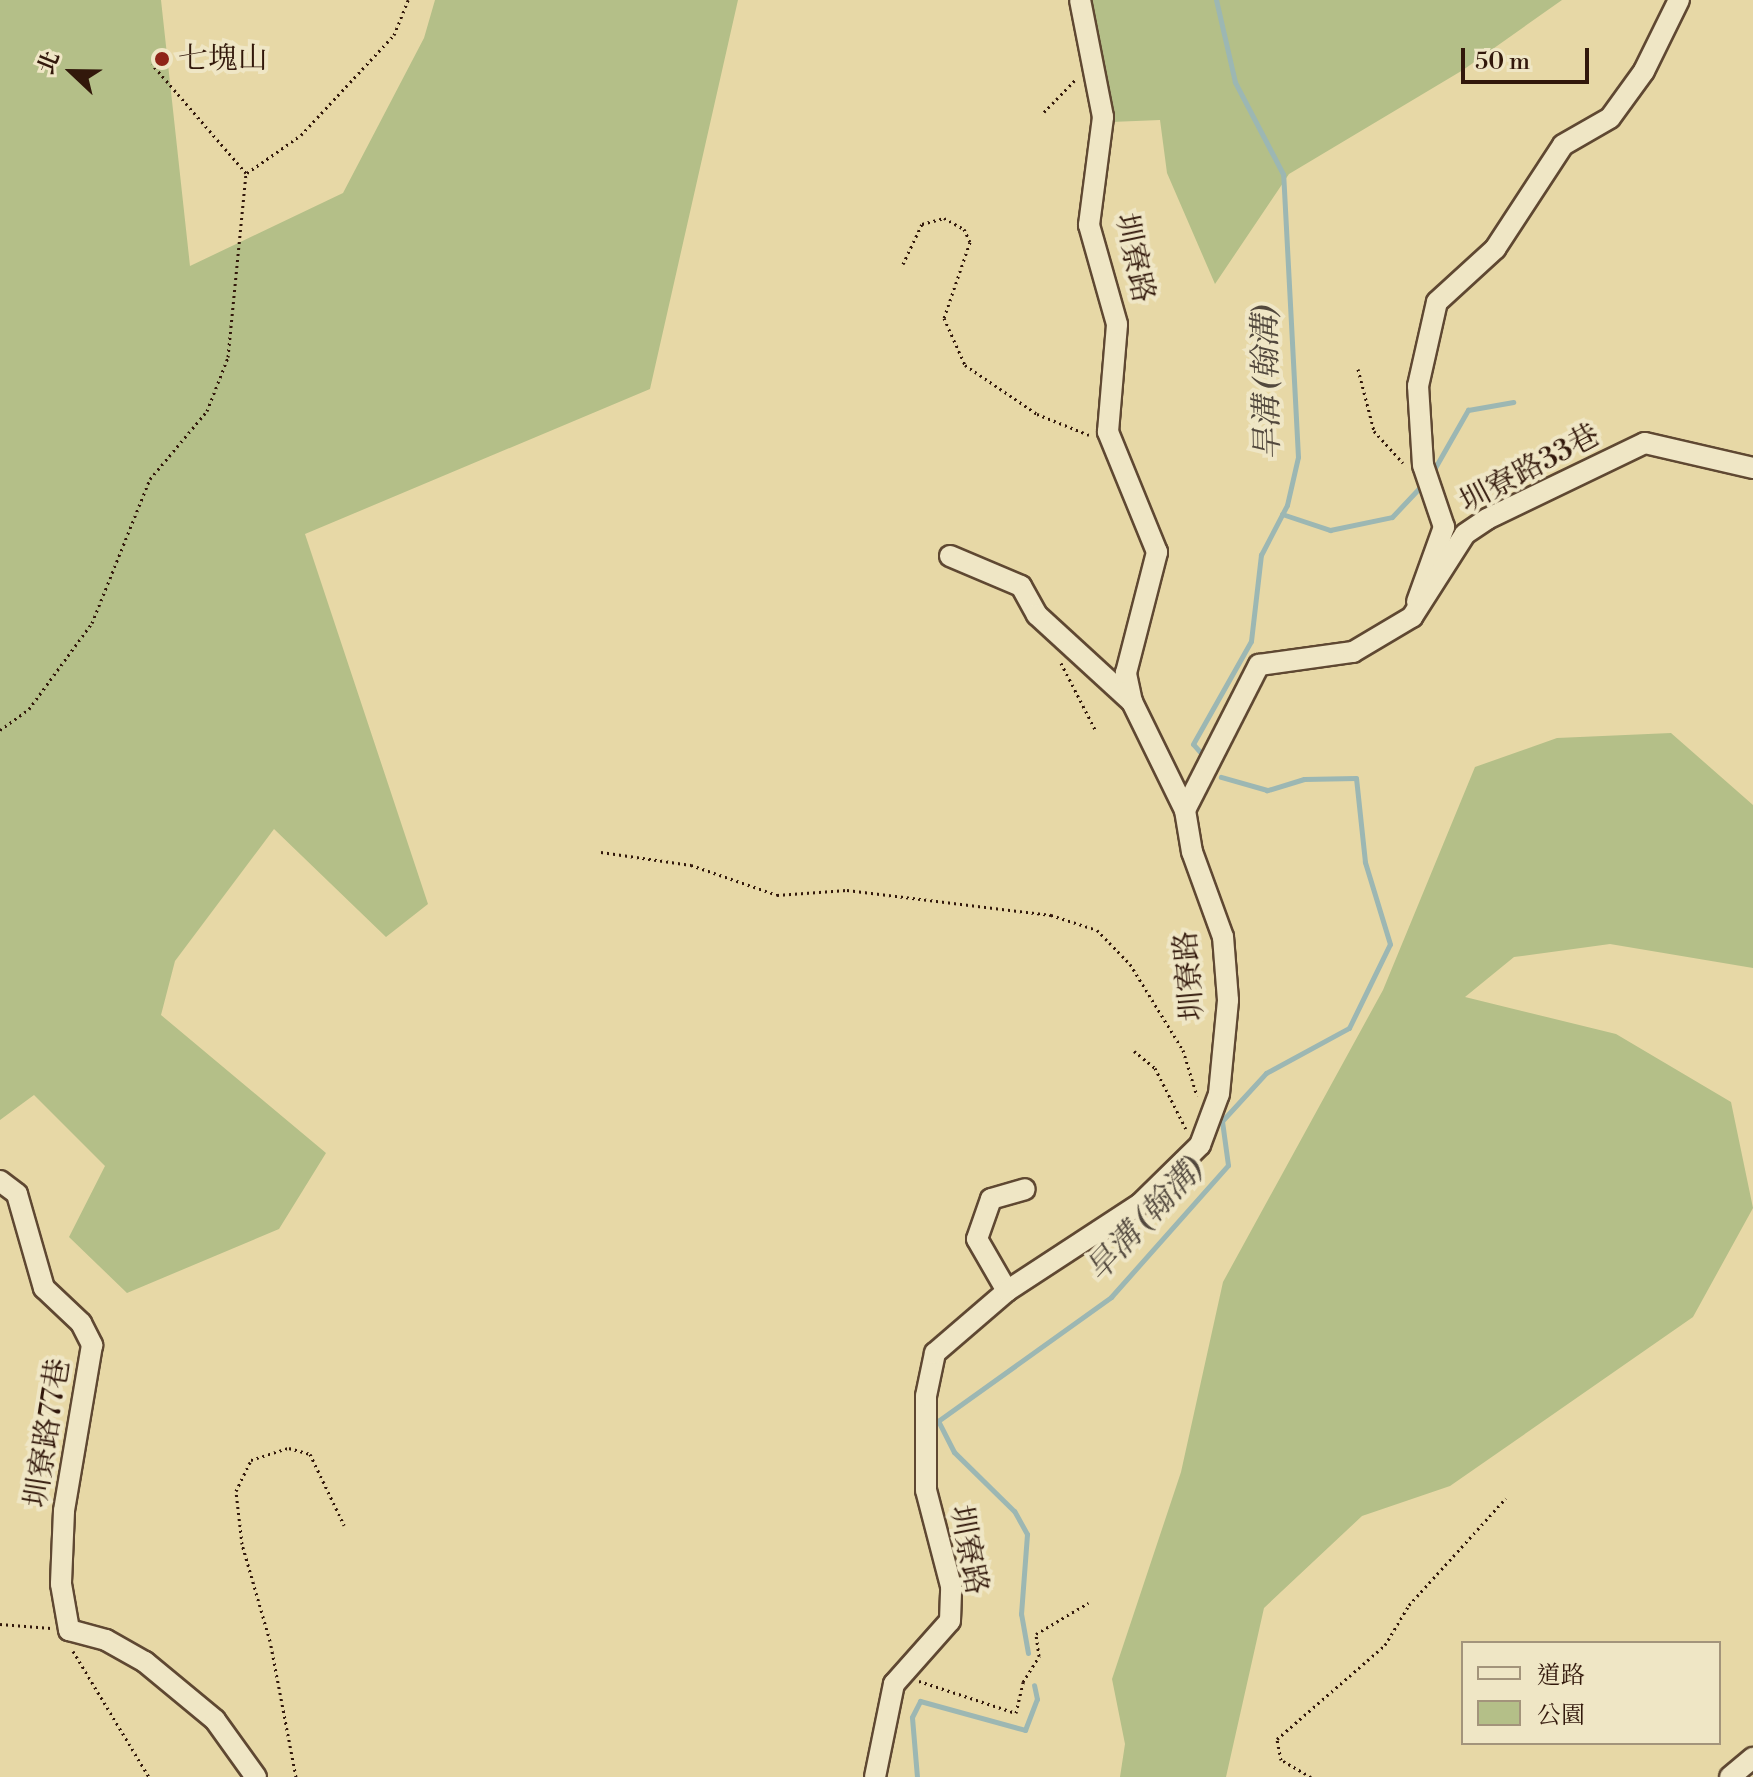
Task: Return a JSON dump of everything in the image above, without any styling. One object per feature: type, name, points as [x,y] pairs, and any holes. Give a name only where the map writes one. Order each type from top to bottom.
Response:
[{"type":"street","name":"圳寮路","points":[[875,1777],[894,1684],[950,1621],[951,1586],[926,1490],[926,1396],[935,1353],[1007,1291],[1140,1204],[1204,1138],[1219,1094],[1227,984],[1223,937],[1192,852],[1185,810],[1132,702],[1126,673],[1157,552],[1108,432],[1117,324],[1089,225],[1103,117],[1080,0]]},
{"type":"street","points":[[1412,617],[1444,527],[1423,465],[1418,386],[1437,302],[1495,249],[1563,145],[1620,106],[1679,0]]},
{"type":"street","name":"圳寮路33巷","points":[[1185,810],[1259,665],[1353,652],[1412,617],[1465,534],[1645,443],[1753,468]]},
{"type":"street","points":[[950,556],[1021,586],[1037,615],[1132,702]]},
{"type":"street","name":"圳寮路77巷","points":[[0,1181],[17,1194],[44,1288],[81,1323],[92,1345],[64,1511],[61,1584],[69,1630]]},
{"type":"street","points":[[1007,1291],[977,1239],[991,1199],[1025,1189]]},
{"type":"street","points":[[69,1630],[106,1640],[145,1662],[215,1720],[256,1777]]},
{"type":"street","points":[[1730,1777],[1753,1758]]},
{"type":"path","points":[[246,173],[301,135],[394,35],[408,0]]},
{"type":"path","points":[[0,730],[29,709],[64,668],[92,623],[150,479],[207,411],[228,357],[246,173],[152,64]]},
{"type":"path","points":[[1044,112],[1077,78]]},
{"type":"path","points":[[903,264],[922,224],[944,218],[964,229],[970,242],[944,318],[965,365],[1037,414],[1115,445]]},
{"type":"path","points":[[1358,369],[1374,431],[1402,463],[1423,465]]},
{"type":"path","points":[[1071,648],[1060,661],[1096,731]]},
{"type":"path","points":[[601,852],[691,865],[777,895],[847,890],[1051,915],[1097,930],[1130,964],[1183,1050],[1204,1138]]},
{"type":"path","points":[[1134,1051],[1155,1068],[1204,1138]]},
{"type":"path","points":[[296,1777],[270,1641],[242,1544],[236,1491],[251,1460],[289,1448],[310,1454],[344,1525]]},
{"type":"path","points":[[1311,1777],[1281,1760],[1277,1739],[1385,1645],[1409,1605],[1506,1498]]},
{"type":"path","points":[[903,1674],[1016,1713],[1023,1682],[1039,1656],[1036,1634],[1088,1603]]},
{"type":"path","points":[[0,1624],[69,1630],[74,1653],[149,1777]]},
{"type":"green space","points":[[0,0],[161,0],[190,266],[343,193],[424,38],[435,0],[738,0],[650,389],[305,534],[428,904],[386,937],[274,829],[175,961],[161,1015],[326,1153],[279,1229],[127,1293],[69,1237],[105,1166],[34,1095],[0,1120]]},
{"type":"green space","points":[[1089,0],[1562,0],[1463,70],[1289,174],[1215,284],[1167,173],[1160,120],[1111,122]]},
{"type":"green space","points":[[1671,733],[1753,805],[1753,968],[1610,944],[1514,957],[1465,997],[1616,1034],[1731,1102],[1753,1208],[1693,1317],[1450,1486],[1362,1516],[1264,1608],[1226,1777],[1120,1777],[1125,1744],[1112,1679],[1181,1472],[1223,1282],[1383,990],[1475,767],[1557,738]]},
{"type":"waterway","name":"旱溝 (翰溝)","points":[[1202,754],[1193,744],[1251,641],[1261,555],[1287,505],[1298,457],[1283,174],[1235,82],[1216,0]]},
{"type":"waterway","points":[[1432,473],[1468,410],[1513,402]]},
{"type":"waterway","points":[[1282,514],[1330,530],[1392,517],[1423,484]]},
{"type":"waterway","name":"旱溝 (翰溝)","points":[[1028,1653],[1021,1614],[1027,1534],[1014,1511],[954,1452],[938,1421],[1111,1297],[1228,1165],[1222,1121],[1266,1073],[1349,1028],[1390,944],[1365,862],[1356,778],[1304,779],[1267,790],[1221,777]]},
{"type":"waterway","name":"旱溝 (翰溝)","points":[[917,1777],[912,1717],[920,1701],[1025,1730],[1037,1699],[1034,1685]]},
{"type":"place","name":"七塊山","points":[[162,59]]}]
